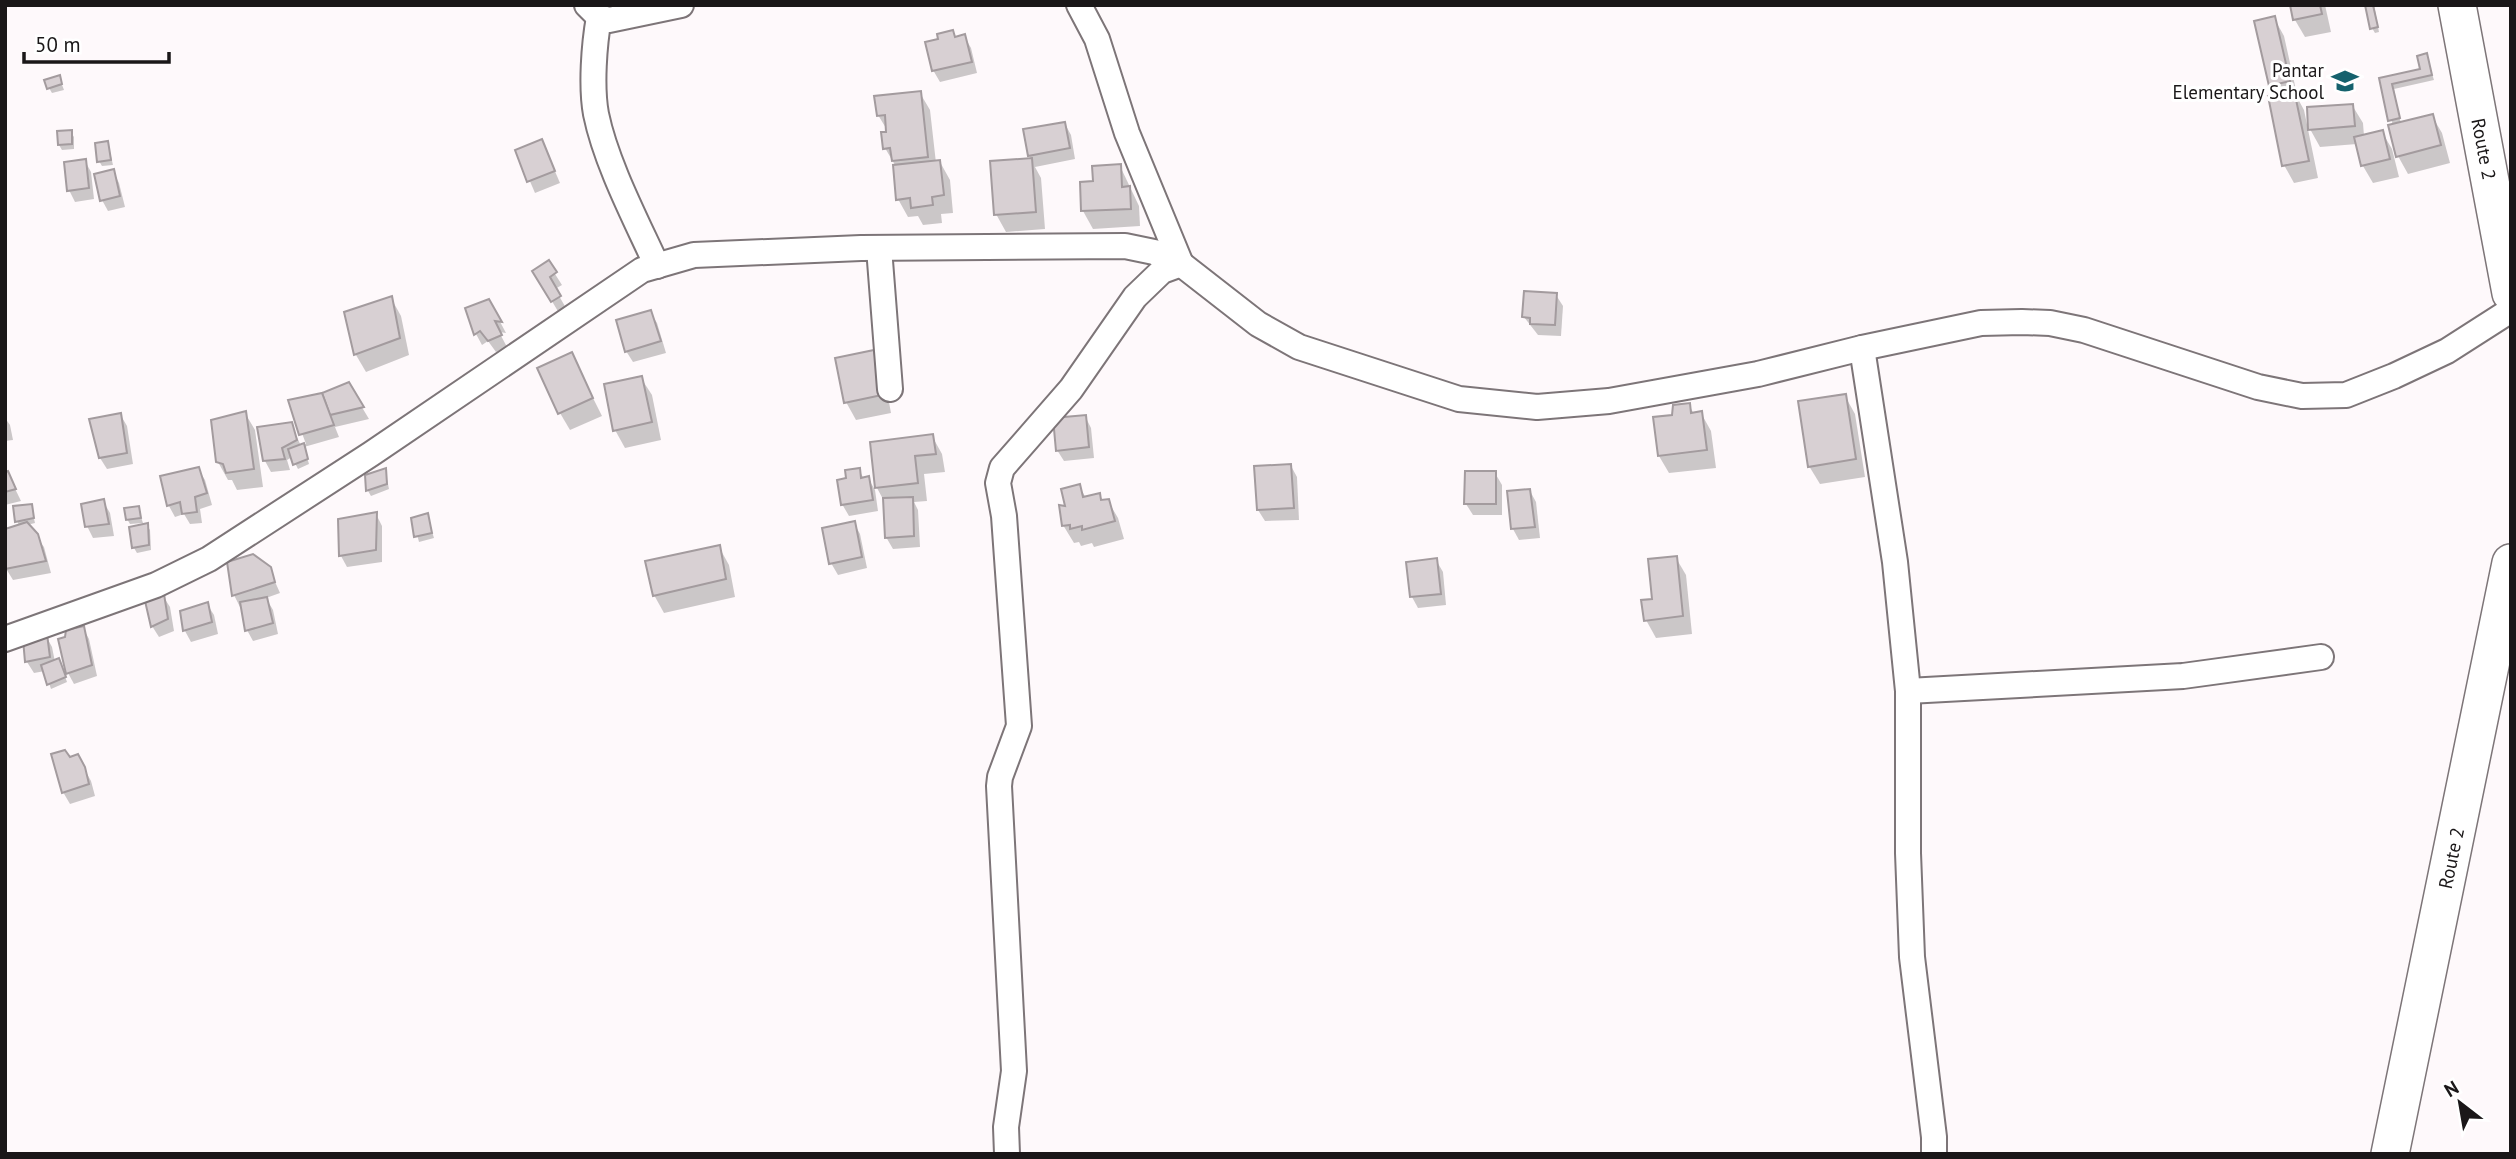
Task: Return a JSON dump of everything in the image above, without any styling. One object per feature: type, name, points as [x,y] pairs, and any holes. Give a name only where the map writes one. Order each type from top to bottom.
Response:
[{"type":"highway","name":"Route 2","points":[[2457,5],[2511,293]]},
{"type":"highway","name":"Route 2","points":[[2390,1154],[2508,575]]},
{"type":"street","points":[[657,266],[604,146],[596,111],[593,11],[617,20],[681,5]]},
{"type":"street","points":[[1079,5],[1097,39],[1127,133],[1181,264]]},
{"type":"street","points":[[5,639],[156,585],[209,559],[642,270],[694,255],[879,248],[1125,246],[1154,252],[1181,264],[1258,324],[1288,342],[1316,354],[1459,399],[1537,407],[1609,401],[1758,373],[1981,323],[2050,323],[2084,330],[2258,387],[2302,396],[2346,395],[2447,351],[2511,310]]},
{"type":"street","points":[[879,248],[890,389]]},
{"type":"street","points":[[1007,1154],[1006,1127],[1014,1071],[999,786],[1019,726],[999,475],[1009,459],[1071,389],[1135,297],[1162,271],[1181,264]]},
{"type":"street","points":[[1862,348],[1895,562],[1908,691],[1908,853],[1912,957],[1934,1154]]},
{"type":"street","points":[[1908,691],[2183,676],[2321,657]]},
{"type":"building","points":[[2290,5],[2320,5],[2322,14],[2293,20]]},
{"type":"building","points":[[2365,5],[2373,5],[2378,27],[2370,29]]},
{"type":"building","points":[[2275,16],[2290,81],[2269,86],[2254,21]]},
{"type":"building","points":[[953,30],[955,37],[965,34],[972,62],[932,71],[925,42],[938,39],[937,34]]},
{"type":"building","points":[[2427,53],[2432,75],[2392,84],[2400,118],[2388,121],[2379,78],[2420,69],[2417,56]]},
{"type":"building","points":[[60,75],[62,84],[47,89],[44,80]]},
{"type":"building","points":[[2294,90],[2309,161],[2282,166],[2268,96]]},
{"type":"building","points":[[921,91],[928,157],[892,161],[890,148],[883,149],[881,132],[886,132],[885,115],[877,116],[874,96]]},
{"type":"building","points":[[2353,104],[2355,126],[2308,130],[2307,107]]},
{"type":"building","points":[[2433,114],[2441,145],[2396,157],[2388,125]]},
{"type":"building","points":[[1065,122],[1070,148],[1028,156],[1023,129]]},
{"type":"building","points":[[72,130],[72,144],[58,145],[57,131]]},
{"type":"building","points":[[2383,130],[2390,159],[2361,166],[2354,137]]},
{"type":"building","points":[[542,139],[555,171],[527,182],[515,150]]},
{"type":"building","points":[[108,141],[111,160],[97,162],[95,143]]},
{"type":"building","points":[[1032,158],[1036,212],[994,215],[990,161]]},
{"type":"building","points":[[86,159],[89,188],[67,191],[64,162]]},
{"type":"building","points":[[940,160],[944,195],[932,197],[933,205],[911,208],[910,198],[896,200],[893,165]]},
{"type":"building","points":[[1121,164],[1122,187],[1130,186],[1131,209],[1081,211],[1080,182],[1093,181],[1092,166]]},
{"type":"building","points":[[114,169],[120,196],[100,201],[94,174]]},
{"type":"building","points":[[549,260],[557,272],[550,277],[561,296],[551,302],[532,271]]},
{"type":"building","points":[[1524,291],[1557,293],[1555,325],[1530,324],[1530,318],[1522,317]]},
{"type":"building","points":[[392,296],[400,338],[354,355],[344,312]]},
{"type":"building","points":[[489,299],[502,322],[495,321],[502,335],[488,341],[480,331],[474,335],[465,308]]},
{"type":"building","points":[[651,310],[661,341],[625,352],[616,320]]},
{"type":"building","points":[[874,350],[882,395],[844,403],[835,358]]},
{"type":"building","points":[[572,352],[593,398],[558,414],[537,368]]},
{"type":"building","points":[[642,376],[652,422],[613,431],[604,384]]},
{"type":"building","points":[[349,382],[364,407],[330,415],[322,393]]},
{"type":"building","points":[[322,393],[334,425],[299,435],[288,400]]},
{"type":"building","points":[[1846,394],[1856,459],[1808,467],[1798,401]]},
{"type":"building","points":[[1690,403],[1691,413],[1702,411],[1707,450],[1658,456],[1653,417],[1672,415],[1673,405]]},
{"type":"building","points":[[246,411],[254,469],[226,473],[223,464],[216,462],[211,420]]},
{"type":"building","points":[[121,413],[127,453],[99,458],[89,419]]},
{"type":"building","points":[[1086,415],[1089,447],[1056,451],[1053,418]]},
{"type":"building","points":[[292,422],[297,440],[282,448],[285,459],[263,461],[257,427]]},
{"type":"building","points":[[933,434],[936,454],[915,456],[918,483],[875,488],[870,442]]},
{"type":"building","points":[[304,443],[308,459],[293,465],[288,449]]},
{"type":"building","points":[[1291,464],[1294,508],[1257,510],[1254,466]]},
{"type":"building","points":[[199,467],[207,493],[195,497],[197,512],[182,514],[180,502],[167,506],[160,476]]},
{"type":"building","points":[[386,468],[387,484],[366,491],[365,475]]},
{"type":"building","points":[[860,468],[861,478],[869,476],[873,500],[841,505],[837,480],[846,478],[845,470]]},
{"type":"building","points":[[8,471],[16,489],[5,492],[5,472]]},
{"type":"building","points":[[1465,471],[1496,471],[1496,504],[1464,504]]},
{"type":"building","points":[[1080,484],[1083,497],[1100,493],[1101,500],[1109,499],[1115,521],[1082,530],[1082,526],[1070,529],[1070,525],[1062,526],[1059,505],[1065,506],[1061,489]]},
{"type":"building","points":[[1530,489],[1535,527],[1511,529],[1507,491]]},
{"type":"building","points":[[913,497],[914,536],[885,538],[883,498]]},
{"type":"building","points":[[104,499],[109,524],[85,527],[81,504]]},
{"type":"building","points":[[32,504],[34,518],[15,522],[13,506]]},
{"type":"building","points":[[139,506],[141,518],[126,520],[124,508]]},
{"type":"building","points":[[377,512],[376,550],[339,556],[338,519]]},
{"type":"building","points":[[428,513],[432,533],[414,537],[411,518]]},
{"type":"building","points":[[855,521],[862,557],[829,564],[822,528]]},
{"type":"building","points":[[27,522],[38,534],[46,561],[5,569],[5,529]]},
{"type":"building","points":[[148,523],[149,545],[132,548],[129,527]]},
{"type":"building","points":[[720,545],[726,579],[653,596],[645,561]]},
{"type":"building","points":[[253,554],[271,567],[275,582],[232,596],[227,562]]},
{"type":"building","points":[[1677,556],[1683,616],[1644,621],[1641,600],[1652,599],[1648,559]]},
{"type":"building","points":[[1437,558],[1441,594],[1410,597],[1406,562]]},
{"type":"building","points":[[164,594],[168,619],[151,627],[145,601]]},
{"type":"building","points":[[267,597],[273,623],[245,631],[240,602]]},
{"type":"building","points":[[208,602],[212,622],[183,631],[180,611]]},
{"type":"building","points":[[84,626],[92,665],[66,674],[58,639],[65,637],[66,630]]},
{"type":"building","points":[[47,634],[50,657],[25,662],[23,639]]},
{"type":"building","points":[[59,658],[66,677],[47,685],[41,665]]},
{"type":"building","points":[[65,750],[70,757],[78,754],[89,784],[62,793],[51,754]]},
{"type":"place","name":"Pantar Elementary School","points":[[2345,81]]}]
